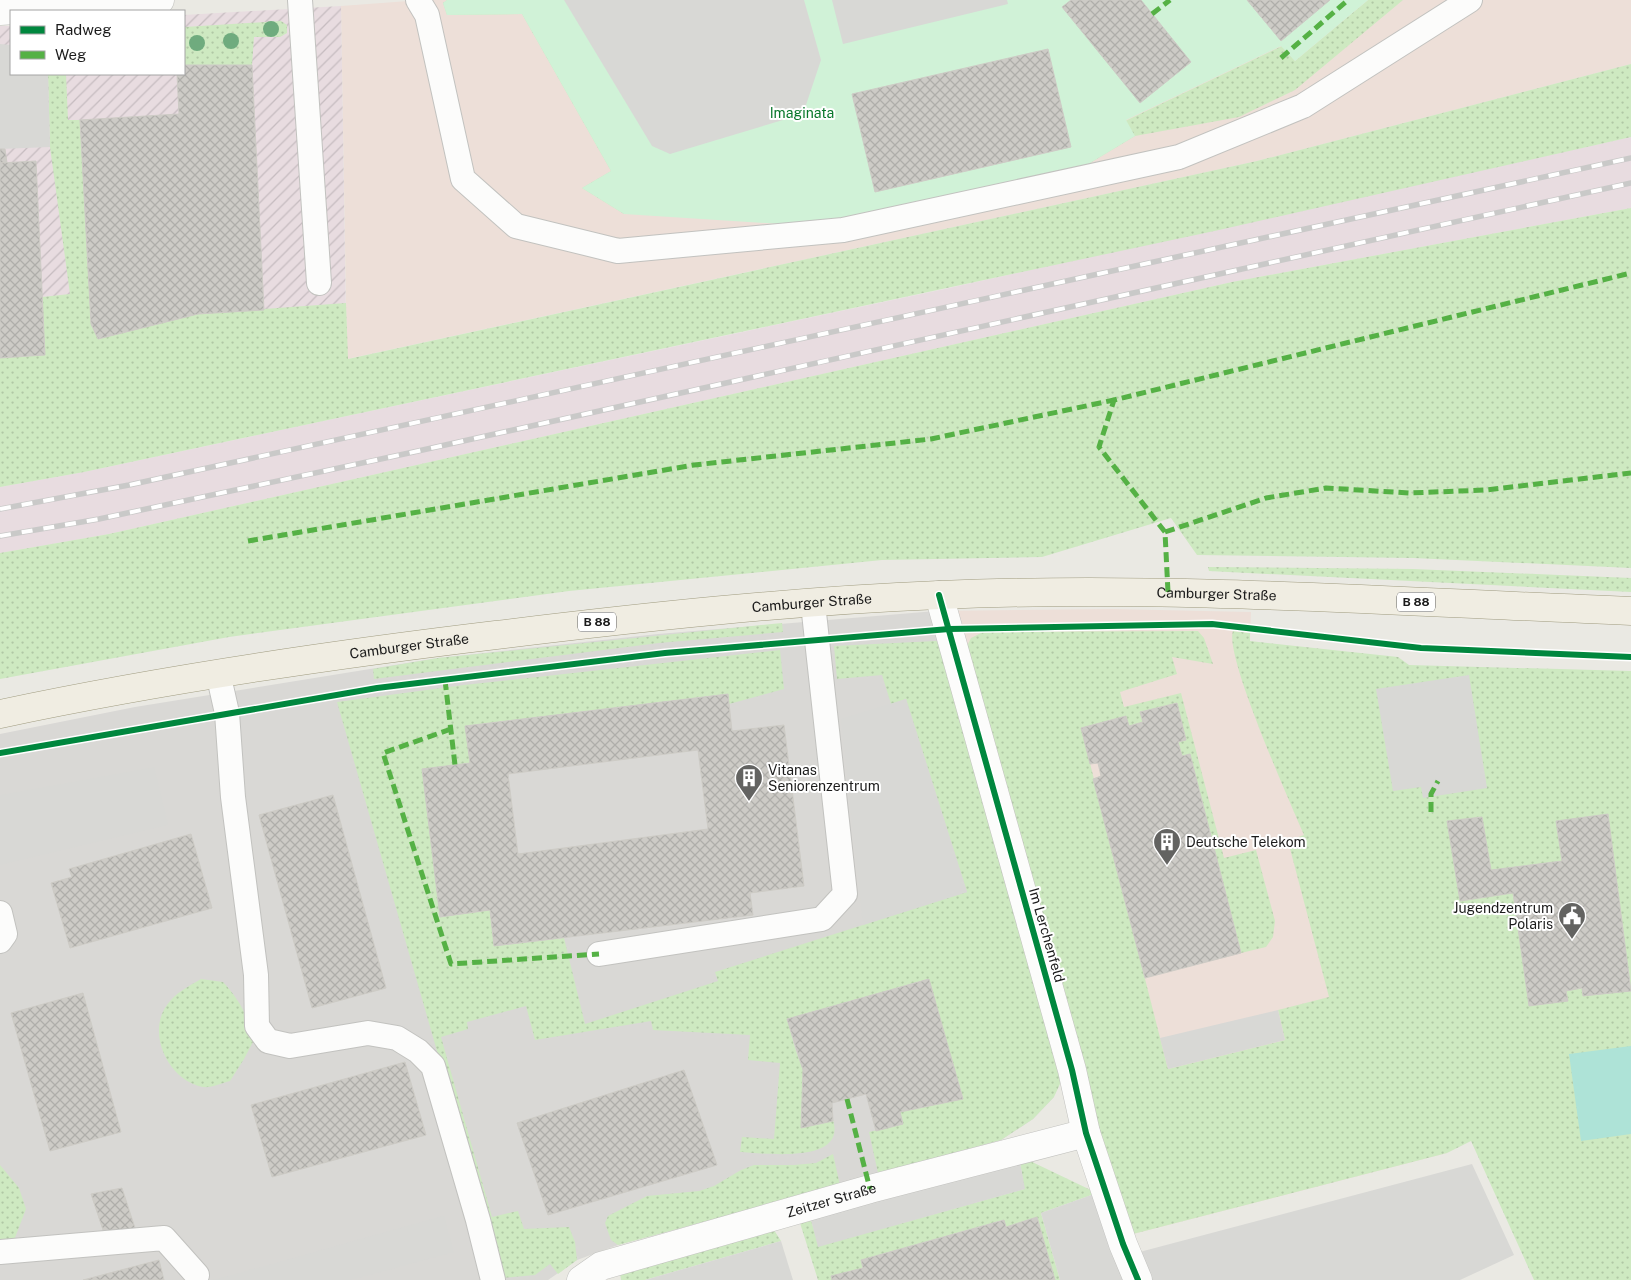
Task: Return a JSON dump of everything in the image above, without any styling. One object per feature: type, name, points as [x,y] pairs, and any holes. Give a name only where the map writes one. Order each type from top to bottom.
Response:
[{"type":"main road","name":"Camburger Straße","points":[[0,714],[80,697],[218,672],[334,655],[646,616],[939,595],[1168,592],[1631,611]]},
{"type":"street","points":[[0,10],[160,0]]},
{"type":"street","name":"Im Lerchenfeld","points":[[939,595],[1069,1060],[1086,1133],[1123,1244],[1138,1280]]},
{"type":"street","name":"Zeitzer Straße","points":[[582,1280],[601,1266],[610,1263],[870,1189],[1086,1133]]},
{"type":"lane","points":[[300,0],[320,283]]},
{"type":"lane","points":[[418,0],[427,15],[463,179],[516,226],[618,251],[843,230],[1179,157],[1303,106],[1470,0]]},
{"type":"lane","points":[[598,954],[822,918],[845,894],[813,604]]},
{"type":"lane","points":[[218,672],[227,714],[233,797],[256,975],[257,1026],[268,1041],[290,1046],[368,1033],[397,1038],[418,1051],[433,1066],[478,1220],[493,1280]]},
{"type":"lane","points":[[0,913],[5,934],[0,941]]},
{"type":"lane","points":[[0,1252],[164,1238],[197,1276]]},
{"type":"shaded area","points":[[422,0],[1631,0],[1631,64],[1257,161],[347,359],[341,6]]},
{"type":"shaded area","points":[[564,0],[804,0],[821,60],[803,114],[670,154],[652,146]]},
{"type":"shaded area","points":[[832,0],[1007,0],[1008,4],[843,44]]},
{"type":"shaded area","points":[[341,6],[346,324],[0,407],[0,26],[10,26],[10,75],[185,75],[185,15]]},
{"type":"shaded area","points":[[0,44],[10,45],[10,75],[48,75],[50,147],[0,149]]},
{"type":"shaded area","points":[[1631,137],[1631,208],[1232,282],[109,534],[0,553],[0,487],[84,472],[940,290]]},
{"type":"shaded area","points":[[1112,609],[1251,612],[1250,641],[1447,1153],[1133,1234],[936,611]]},
{"type":"shaded area","points":[[936,611],[1054,1097],[1033,1119],[1001,1140],[618,1245],[577,1260],[548,1280],[0,1280],[0,734],[135,707],[438,658],[658,634]]},
{"type":"shaded area","points":[[1469,675],[1487,788],[1423,798],[1421,787],[1393,791],[1376,689]]},
{"type":"shaded area","points":[[906,699],[967,892],[863,925],[841,719]]},
{"type":"shaded area","points":[[154,767],[168,825],[0,865],[0,795]]},
{"type":"shaded area","points":[[1278,1010],[1285,1040],[1168,1069],[1160,1038]]},
{"type":"shaded area","points":[[1631,1046],[1631,1134],[1581,1141],[1569,1054]]},
{"type":"shaded area","points":[[1020,1162],[1025,1189],[818,1247],[811,1220]]},
{"type":"shaded area","points":[[1472,1164],[1514,1255],[1460,1280],[1060,1280],[1041,1213],[1097,1193],[1117,1258]]},
{"type":"shaded area","points":[[444,1216],[454,1252],[351,1280],[213,1280]]},
{"type":"shaded area","points":[[781,1241],[793,1280],[645,1280]]},
{"type":"green space","points":[[447,0],[564,0],[1071,147],[1282,46],[1295,61],[1368,0],[1403,0],[1295,90],[1239,117],[1135,136],[1085,166],[624,214],[582,188],[611,171],[522,14],[447,15],[443,3]]},
{"type":"green space","name":"Imaginata","points":[[447,0],[1368,0],[1295,61],[1281,46],[1126,120],[1135,136],[1085,166],[812,226],[624,214],[582,188],[611,171],[522,14],[447,15],[443,3]]},
{"type":"green space","points":[[281,21],[287,25],[287,33],[280,37],[254,37],[252,65],[185,65],[185,27]]},
{"type":"green space","points":[[1631,64],[1631,137],[1219,230],[84,472],[0,487],[0,358],[45,355],[42,297],[70,294],[50,147],[48,75],[66,75],[68,120],[80,120],[91,324],[98,339],[198,314],[346,303],[348,359],[1257,161]]},
{"type":"green space","points":[[1631,208],[1631,568],[1413,558],[1197,555],[1171,518],[1042,557],[882,560],[569,591],[229,637],[0,679],[0,553],[109,534],[1232,282]]},
{"type":"green space","points":[[1208,567],[1413,569],[1631,578],[1631,592],[1209,571]]},
{"type":"green space","points":[[782,623],[783,632],[659,643],[374,679],[373,669],[438,658]]},
{"type":"green space","points":[[1198,631],[1204,638],[1213,664],[1172,657],[1177,674],[1120,692],[1124,707],[1181,693],[1224,858],[1256,850],[1275,921],[1273,937],[1266,947],[1241,953],[1190,755],[1182,756],[1178,742],[1186,740],[1177,703],[1141,712],[1143,722],[1129,726],[1126,716],[1081,728],[1168,1069],[1285,1040],[1278,1010],[1329,997],[1288,841],[1304,835],[1248,698],[1238,669],[1233,646],[1233,631],[1250,633],[1250,641],[1398,657],[1409,665],[1631,671],[1631,1280],[1534,1280],[1471,1141],[1447,1153],[1133,1234],[1128,1230],[963,654],[971,638],[983,632]]},
{"type":"green space","points":[[936,641],[946,646],[1064,1075],[1054,1097],[1033,1119],[1001,1140],[878,1173],[869,1132],[903,1124],[900,1112],[963,1098],[928,979],[787,1019],[801,1065],[833,1120],[834,1134],[828,1144],[816,1150],[800,1153],[766,1154],[740,1152],[742,1137],[774,1139],[780,1063],[748,1060],[750,1035],[653,1030],[651,1021],[535,1040],[526,1006],[467,1022],[468,1029],[441,1037],[492,1217],[518,1211],[524,1229],[569,1227],[575,1242],[577,1260],[558,1274],[550,1264],[535,1275],[502,1278],[337,702],[464,685],[780,650],[784,689],[729,704],[727,694],[466,726],[470,763],[422,769],[440,917],[490,910],[495,946],[564,938],[585,1024],[718,981],[715,972],[967,892],[906,699],[891,704],[882,675],[837,679],[834,646]]},
{"type":"green space","points":[[201,979],[223,982],[242,1008],[255,1038],[230,1081],[206,1087],[191,1083],[180,1076],[171,1066],[164,1055],[159,1029],[161,1017],[170,1001],[182,990]]},
{"type":"green space","points":[[833,1154],[840,1185],[618,1245],[611,1240],[605,1223],[608,1216],[647,1196],[699,1191],[714,1186],[741,1170],[754,1165],[816,1163]]},
{"type":"green space","points":[[1028,1160],[1097,1193],[1041,1213],[1060,1280],[1055,1280],[1037,1217],[1006,1227],[1003,1220],[861,1260],[863,1268],[832,1276],[832,1280],[818,1280],[800,1223],[811,1220],[819,1246],[1024,1189],[1020,1162]]},
{"type":"green space","points":[[0,1165],[19,1188],[26,1209],[11,1248],[0,1252]]},
{"type":"green space","points":[[774,1230],[781,1241],[645,1280],[621,1280],[620,1273]]},
{"type":"building","points":[[1071,0],[1141,0],[1191,62],[1140,103],[1062,7]]},
{"type":"building","points":[[1247,0],[1330,0],[1281,41]]},
{"type":"building","points":[[1048,49],[1071,147],[875,192],[852,94]]},
{"type":"building","points":[[185,65],[252,65],[264,310],[198,314],[98,339],[91,324],[80,120],[179,114],[177,75],[185,75]]},
{"type":"building","points":[[0,149],[5,149],[7,163],[0,163]]},
{"type":"building","points":[[36,161],[45,355],[0,358],[0,163]]},
{"type":"building","name":"Vitanas Seniorenzentrum","points":[[728,694],[732,731],[784,725],[804,886],[750,893],[753,915],[494,946],[490,910],[440,917],[422,769],[470,763],[465,726]],"holes":[[[698,750],[708,829],[518,854],[508,774]]]},
{"type":"building","name":"Deutsche Telekom","points":[[1177,703],[1186,740],[1178,742],[1182,756],[1190,754],[1241,953],[1145,978],[1093,779],[1101,776],[1098,763],[1090,764],[1081,728],[1126,716],[1129,726],[1143,722],[1140,712]]},
{"type":"building","points":[[333,795],[386,988],[312,1008],[259,815]]},
{"type":"building","name":"Jugendzentrum Polaris","points":[[1608,814],[1631,991],[1583,996],[1582,988],[1566,991],[1568,1001],[1529,1006],[1513,893],[1460,901],[1447,821],[1482,817],[1491,870],[1562,861],[1556,821]]},
{"type":"building","points":[[191,834],[212,908],[70,948],[51,883],[72,877],[69,869]]},
{"type":"building","points":[[929,979],[963,1099],[900,1112],[903,1124],[876,1131],[866,1094],[832,1103],[833,1121],[801,1128],[803,1070],[787,1019]]},
{"type":"building","points":[[83,993],[121,1132],[50,1151],[11,1013]]},
{"type":"building","points":[[405,1062],[426,1135],[272,1177],[251,1105]]},
{"type":"building","points":[[684,1070],[717,1165],[548,1215],[517,1123]]},
{"type":"building","points":[[122,1188],[135,1228],[105,1236],[91,1194]]},
{"type":"building","points":[[1037,1217],[1055,1280],[832,1280],[831,1276],[863,1268],[861,1260],[1004,1220],[1006,1227]]},
{"type":"building","points":[[159,1260],[164,1280],[83,1280]]},
{"type":"railway","points":[[0,509],[129,485],[1631,158]]},
{"type":"railway","points":[[0,536],[99,519],[409,453],[1631,183]]},
{"type":"marked path","points":[[1152,14],[1170,0]]},
{"type":"marked path","points":[[1281,58],[1348,0]]},
{"type":"marked path","points":[[1168,592],[1165,532],[1099,447],[1114,400],[1631,273]]},
{"type":"marked path","points":[[248,541],[694,465],[931,439],[1114,400]]},
{"type":"marked path","points":[[1165,532],[1266,498],[1326,488],[1409,493],[1486,490],[1631,473]]},
{"type":"marked path","points":[[445,680],[455,765]]},
{"type":"marked path","points":[[451,729],[383,753],[451,964],[599,954]]},
{"type":"marked path","points":[[1431,812],[1431,794],[1438,781]]},
{"type":"marked path","points":[[847,1099],[870,1189]]},
{"type":"cycle path","points":[[939,595],[1072,1070],[1086,1133],[1123,1244],[1138,1280]]},
{"type":"cycle path","points":[[0,753],[377,688],[665,653],[949,629],[1212,624],[1421,648],[1631,657]]},
{"type":"place","name":"Vitanas Seniorenzentrum","points":[[749,802]]},
{"type":"place","name":"Deutsche Telekom","points":[[1167,866]]},
{"type":"place","name":"Jugendzentrum Polaris","points":[[1572,940]]}]
